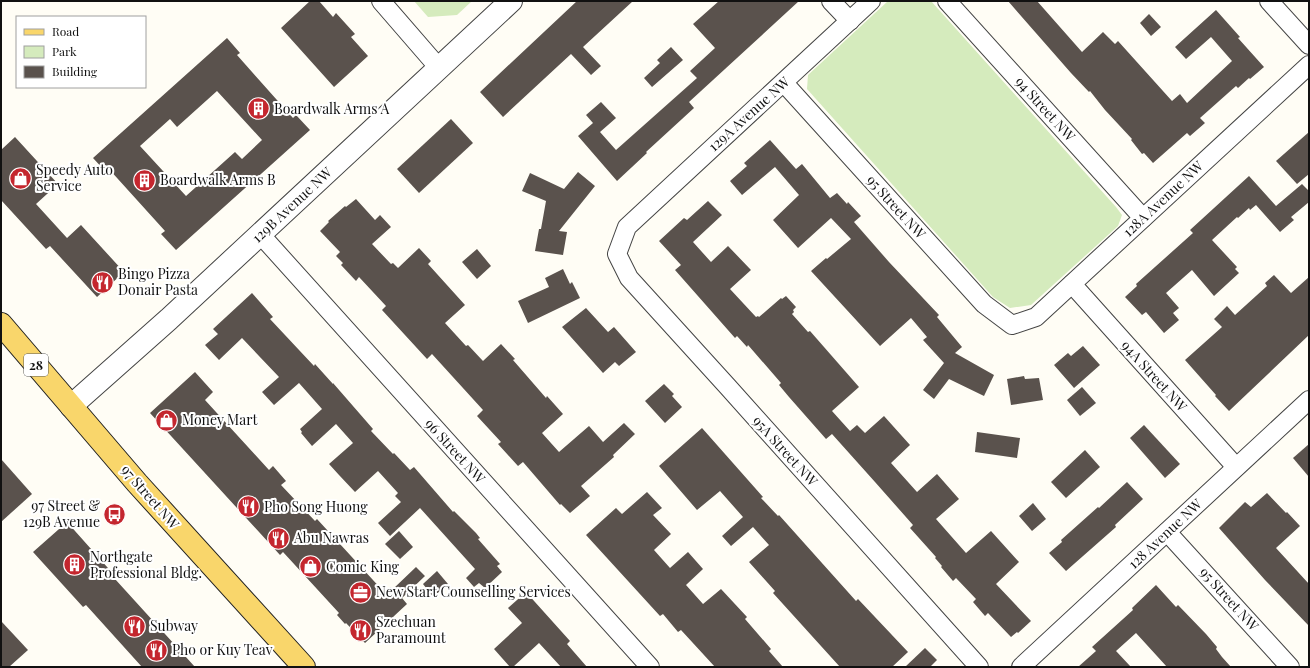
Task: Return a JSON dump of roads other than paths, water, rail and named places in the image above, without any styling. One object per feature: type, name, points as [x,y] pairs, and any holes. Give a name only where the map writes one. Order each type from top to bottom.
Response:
[{"type":"main road","name":"97 Street NW","points":[[1,324],[137,483],[304,667]]},
{"type":"street","points":[[381,1],[439,68]]},
{"type":"street","name":"129B Avenue NW","points":[[71,406],[169,319],[511,1]]},
{"type":"street","points":[[831,1],[850,21]]},
{"type":"street","name":"129A Avenue NW","points":[[627,227],[871,1]]},
{"type":"street","name":"94 Street NW","points":[[947,1],[1143,218]]},
{"type":"street","points":[[1269,1],[1309,45]]},
{"type":"street","name":"128A Avenue NW","points":[[1012,325],[1036,317],[1309,65]]},
{"type":"street","name":"95 Street NW","points":[[784,82],[984,304],[1012,325]]},
{"type":"street","name":"95A Street NW","points":[[627,227],[617,254],[629,278],[979,667]]},
{"type":"street","name":"96 Street NW","points":[[260,234],[650,667]]},
{"type":"street","name":"94A Street NW","points":[[1072,284],[1236,467]]},
{"type":"street","name":"128 Avenue NW","points":[[1021,667],[1309,400]]},
{"type":"street","name":"95 Street NW","points":[[1167,532],[1290,667]]},
{"type":"place","name":"Boardwalk Arms A","points":[[259,109]]},
{"type":"place","name":"Speedy Auto Service","points":[[20,178]]},
{"type":"place","name":"Boardwalk Arms B","points":[[145,180]]},
{"type":"place","name":"Bingo Pizza Donair Pasta","points":[[102,282]]},
{"type":"place","name":"Money Mart","points":[[167,420]]},
{"type":"place","name":"Pho Song Huong","points":[[249,507]]},
{"type":"place","name":"97 Street & 129B Avenue","points":[[115,514]]},
{"type":"place","name":"Abu Nawras","points":[[278,538]]},
{"type":"place","name":"Northgate Professional Bldg.","points":[[75,565]]},
{"type":"place","name":"Comic King","points":[[311,567]]},
{"type":"place","name":"New Start Counselling Services","points":[[361,592]]},
{"type":"place","name":"Subway","points":[[134,626]]},
{"type":"place","name":"Szechuan Paramount","points":[[360,630]]},
{"type":"place","name":"Pho or Kuy Teav","points":[[156,650]]}]
